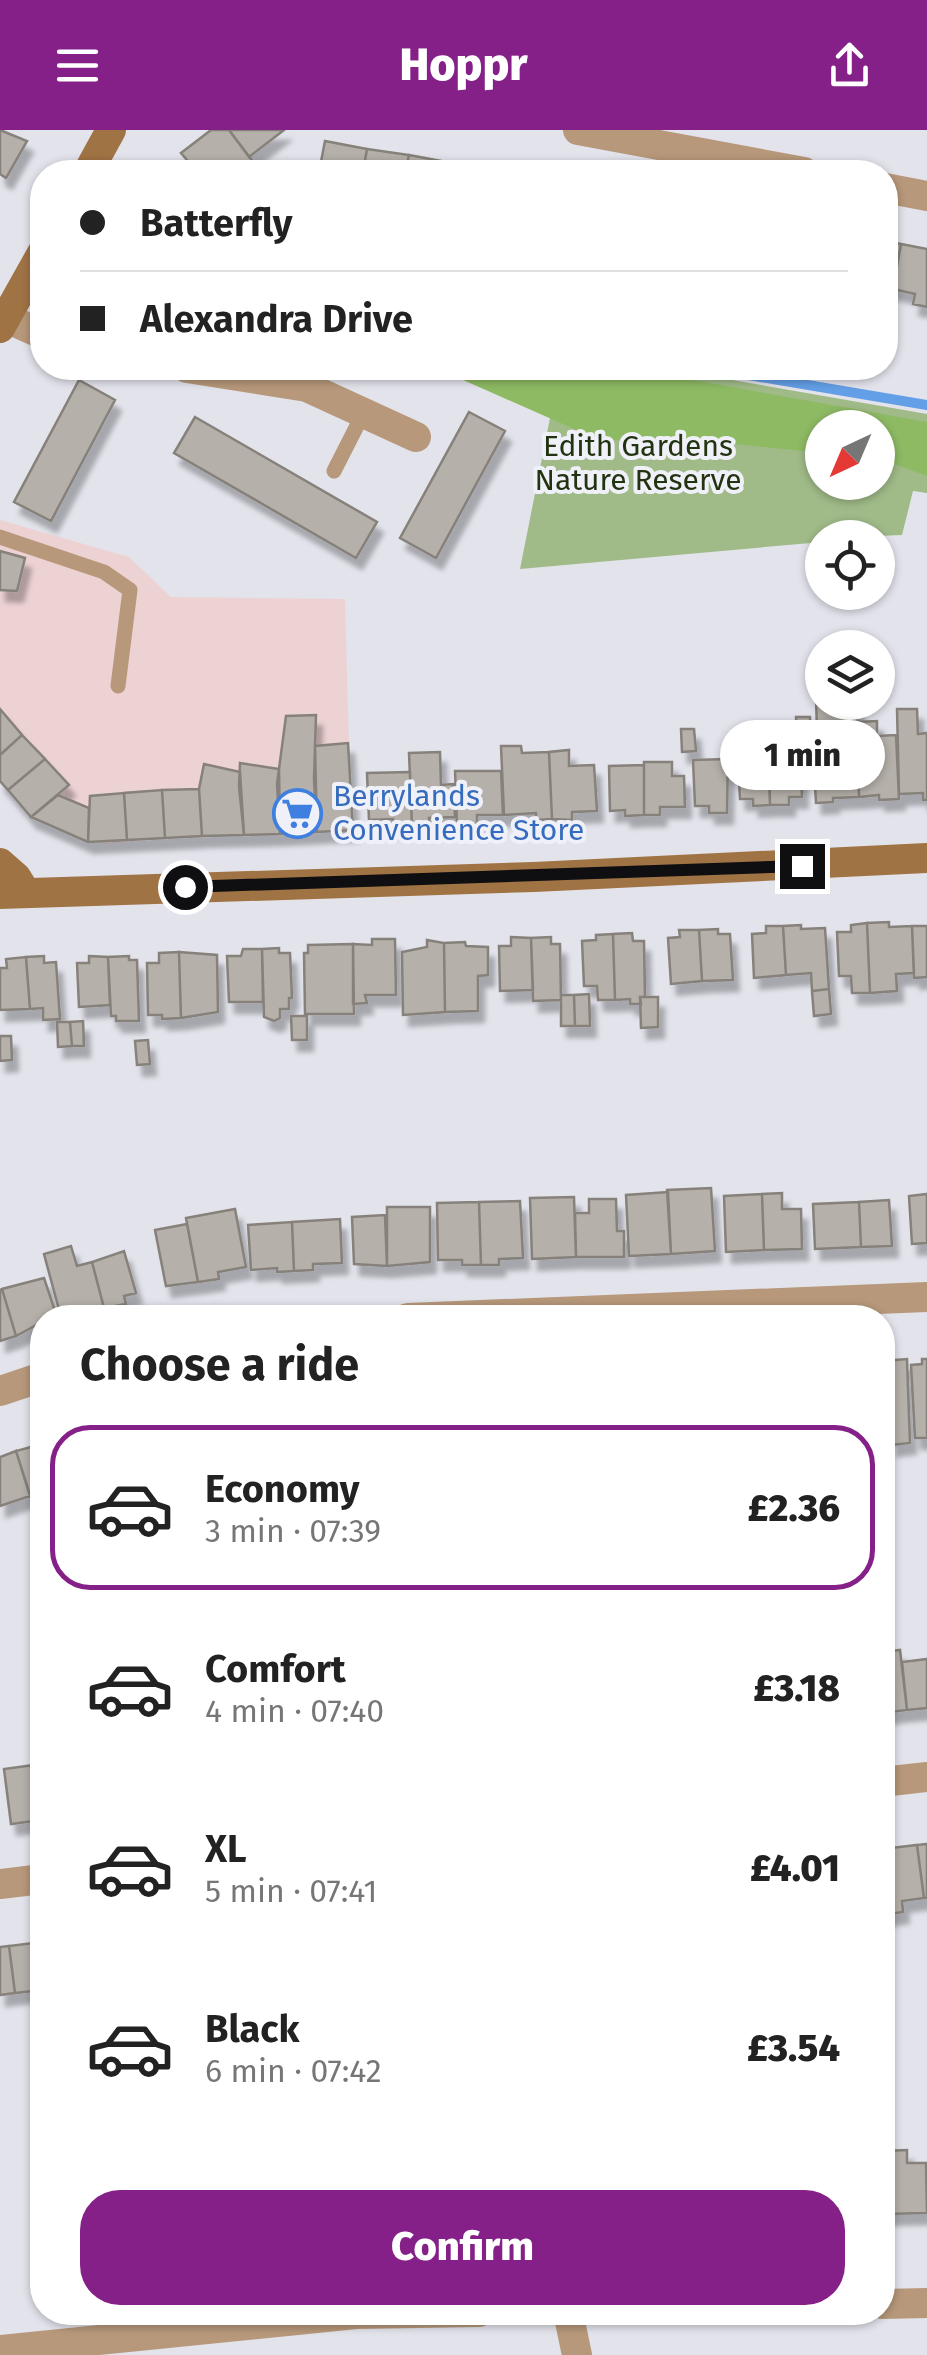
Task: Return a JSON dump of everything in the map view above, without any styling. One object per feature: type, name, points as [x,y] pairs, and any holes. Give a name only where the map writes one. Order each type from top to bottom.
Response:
[{"type":"street","points":[[95,160],[111,130]]},
{"type":"street","points":[[578,130],[739,160]]},
{"type":"street","points":[[898,190],[927,196]]},
{"type":"street","points":[[30,275],[3,323],[30,331]]},
{"type":"street","points":[[263,380],[307,387],[416,437]]},
{"type":"street","points":[[0,863],[16,876],[13,893],[534,877],[927,858]]},
{"type":"street","points":[[729,1305],[927,1297]]},
{"type":"street","points":[[0,1391],[30,1381]]},
{"type":"street","points":[[895,1781],[927,1777]]},
{"type":"street","points":[[0,1884],[30,1880]]},
{"type":"street","points":[[895,2303],[927,2302]]},
{"type":"street","points":[[0,2350],[247,2325]]},
{"type":"street","points":[[571,2325],[577,2355]]},
{"type":"lane","points":[[334,472],[364,412]]},
{"type":"lane","points":[[0,537],[104,572],[130,590],[118,686]]},
{"type":"shaded area","points":[[0,520],[129,557],[171,597],[345,599],[351,819],[106,844],[42,818],[0,771]]},
{"type":"green space","points":[[463,380],[693,380],[860,410],[805,410],[805,451],[697,440],[599,440]]},
{"type":"green space","name":"Edith Gardens Nature Reserve","points":[[517,380],[733,380],[927,414],[927,493],[913,491],[902,535],[895,535],[895,520],[805,520],[805,544],[520,569],[553,403]]},
{"type":"green space","points":[[895,416],[927,422],[927,476],[895,464]]},
{"type":"building","points":[[0,130],[27,141],[6,178],[0,174]]},
{"type":"building","points":[[211,130],[229,130],[252,160],[187,160],[181,153]]},
{"type":"building","points":[[229,130],[284,130],[249,157]]},
{"type":"building","points":[[325,141],[367,149],[365,160],[321,160]]},
{"type":"building","points":[[367,149],[409,155],[408,160],[365,160]]},
{"type":"building","points":[[409,155],[436,160],[408,160]]},
{"type":"building","points":[[901,244],[927,249],[927,307],[913,304],[915,294],[898,290]]},
{"type":"building","points":[[79,380],[115,400],[51,521],[14,502]]},
{"type":"building","points":[[469,412],[505,431],[436,558],[400,538]]},
{"type":"building","points":[[195,417],[377,522],[356,558],[174,453]]},
{"type":"building","points":[[0,551],[25,558],[17,591],[0,590]]},
{"type":"building","points":[[0,709],[22,735],[0,755]]},
{"type":"building","points":[[897,709],[917,709],[918,734],[927,733],[927,800],[923,800],[923,793],[899,794]]},
{"type":"building","points":[[316,715],[317,832],[280,834],[277,784],[286,716]]},
{"type":"building","points":[[796,717],[805,717],[810,720],[811,744],[797,744]]},
{"type":"building","points":[[817,720],[857,720],[859,797],[816,803],[812,731],[817,730]]},
{"type":"building","points":[[877,721],[877,736],[896,735],[899,799],[859,797],[857,722]]},
{"type":"building","points":[[681,729],[694,729],[696,751],[682,752]]},
{"type":"building","points":[[22,735],[45,759],[8,790],[0,781],[0,755]]},
{"type":"building","points":[[752,739],[753,757],[768,756],[770,805],[753,806],[753,799],[740,799],[738,765],[731,765],[730,740]]},
{"type":"building","points":[[348,743],[353,830],[317,832],[315,746]]},
{"type":"building","points":[[501,746],[521,746],[522,753],[549,752],[552,819],[536,820],[536,813],[504,815]]},
{"type":"building","points":[[569,750],[569,766],[594,765],[597,811],[572,812],[572,820],[552,819],[549,752]]},
{"type":"building","points":[[440,752],[441,785],[453,784],[455,817],[429,818],[430,827],[412,827],[409,753]]},
{"type":"building","points":[[800,753],[802,797],[789,797],[789,805],[770,805],[769,754]]},
{"type":"building","points":[[45,759],[69,785],[31,817],[8,790]]},
{"type":"building","points":[[728,759],[727,813],[709,813],[709,806],[695,806],[693,760]]},
{"type":"building","points":[[644,762],[672,762],[672,776],[684,776],[685,807],[660,807],[660,815],[644,815]]},
{"type":"building","points":[[240,763],[279,769],[280,834],[244,835]]},
{"type":"building","points":[[204,764],[240,772],[244,835],[202,836],[199,789]]},
{"type":"building","points":[[644,765],[644,815],[625,816],[625,810],[610,811],[609,766]]},
{"type":"building","points":[[455,771],[501,771],[503,815],[477,815],[477,824],[457,825]]},
{"type":"building","points":[[410,772],[412,827],[394,827],[393,819],[369,820],[367,773]]},
{"type":"building","points":[[199,789],[202,836],[165,838],[162,790]]},
{"type":"building","points":[[162,790],[165,838],[127,840],[124,793]]},
{"type":"building","points":[[124,793],[127,840],[88,842],[90,796]]},
{"type":"building","points":[[58,795],[89,808],[88,842],[31,817]]},
{"type":"building","points":[[889,922],[889,927],[912,926],[914,973],[896,974],[897,991],[870,993],[867,923]]},
{"type":"building","points":[[867,923],[870,993],[852,993],[851,976],[839,976],[837,932],[851,932],[851,925]]},
{"type":"building","points":[[801,925],[801,929],[825,928],[829,989],[812,991],[811,973],[786,975],[783,926]]},
{"type":"building","points":[[766,926],[783,926],[786,975],[754,978],[752,934],[766,933]]},
{"type":"building","points":[[912,926],[927,926],[927,977],[914,978]]},
{"type":"building","points":[[718,929],[718,934],[730,934],[733,980],[702,981],[699,930]]},
{"type":"building","points":[[679,930],[699,930],[702,981],[671,984],[668,938],[680,937]]},
{"type":"building","points":[[632,933],[633,941],[644,941],[645,997],[640,997],[641,1004],[630,1004],[630,999],[615,1000],[613,934]]},
{"type":"building","points":[[613,934],[615,1000],[598,1000],[597,986],[584,986],[582,941]]},
{"type":"building","points":[[511,937],[531,938],[533,990],[500,991],[499,946],[511,946]]},
{"type":"building","points":[[551,937],[551,944],[560,944],[561,1000],[533,1001],[531,938]]},
{"type":"building","points":[[372,939],[395,939],[396,995],[365,995],[367,1003],[353,1004],[353,944],[372,945]]},
{"type":"building","points":[[427,940],[444,943],[445,1012],[403,1015],[402,952],[427,947]]},
{"type":"building","points":[[465,942],[466,946],[488,947],[488,975],[478,976],[478,1011],[445,1012],[444,943]]},
{"type":"building","points":[[353,944],[354,1014],[305,1014],[304,953],[308,953],[308,945]]},
{"type":"building","points":[[279,948],[279,953],[290,953],[292,998],[289,1009],[280,1009],[280,1018],[274,1021],[264,1017],[262,949]]},
{"type":"building","points":[[243,949],[262,949],[263,1002],[229,1002],[227,956],[241,956]]},
{"type":"building","points":[[179,952],[181,1018],[148,1015],[147,963],[159,963],[159,953]]},
{"type":"building","points":[[179,952],[217,955],[218,1012],[181,1018]]},
{"type":"building","points":[[44,956],[44,963],[56,962],[60,1019],[43,1020],[43,1008],[30,1009],[26,957]]},
{"type":"building","points":[[89,956],[108,957],[110,1005],[79,1007],[77,963],[89,963]]},
{"type":"building","points":[[129,956],[129,960],[137,960],[139,1021],[116,1021],[116,1016],[111,1016],[108,957]]},
{"type":"building","points":[[26,957],[30,1009],[0,1010],[0,968],[7,968],[6,959]]},
{"type":"building","points":[[829,989],[831,1014],[814,1016],[812,991]]},
{"type":"building","points":[[589,994],[590,1026],[575,1026],[574,995]]},
{"type":"building","points":[[561,995],[574,995],[575,1026],[561,1026]]},
{"type":"building","points":[[640,997],[658,997],[658,1027],[641,1028]]},
{"type":"building","points":[[291,1016],[307,1016],[307,1040],[292,1040]]},
{"type":"building","points":[[83,1021],[84,1046],[72,1046],[70,1022]]},
{"type":"building","points":[[57,1022],[70,1022],[72,1046],[58,1047]]},
{"type":"building","points":[[0,1036],[11,1036],[12,1060],[0,1061]]},
{"type":"building","points":[[148,1040],[150,1064],[137,1065],[135,1041]]},
{"type":"building","points":[[711,1188],[715,1251],[671,1254],[667,1190]]},
{"type":"building","points":[[668,1192],[671,1254],[629,1256],[626,1195]]},
{"type":"building","points":[[782,1193],[782,1209],[801,1209],[802,1249],[764,1250],[762,1194]]},
{"type":"building","points":[[762,1194],[764,1250],[726,1252],[724,1196]]},
{"type":"building","points":[[927,1194],[927,1243],[912,1244],[909,1196]]},
{"type":"building","points":[[574,1197],[576,1257],[532,1259],[530,1198]]},
{"type":"building","points":[[589,1199],[616,1199],[617,1231],[624,1231],[624,1257],[576,1257],[575,1213],[589,1213]]},
{"type":"building","points":[[889,1200],[892,1246],[861,1247],[859,1202]]},
{"type":"building","points":[[520,1201],[523,1258],[481,1265],[479,1202]]},
{"type":"building","points":[[479,1202],[481,1265],[438,1260],[437,1203]]},
{"type":"building","points":[[859,1202],[861,1247],[815,1249],[813,1204]]},
{"type":"building","points":[[387,1207],[430,1207],[430,1262],[387,1266]]},
{"type":"building","points":[[235,1209],[246,1267],[218,1272],[219,1279],[198,1282],[186,1218]]},
{"type":"building","points":[[385,1215],[387,1266],[354,1264],[352,1217]]},
{"type":"building","points":[[340,1219],[342,1263],[313,1264],[313,1270],[294,1271],[292,1222]]},
{"type":"building","points":[[292,1222],[294,1271],[251,1270],[248,1225]]},
{"type":"building","points":[[187,1224],[198,1282],[166,1286],[155,1230]]},
{"type":"building","points":[[71,1246],[77,1266],[92,1262],[103,1305],[58,1305],[44,1254]]},
{"type":"building","points":[[124,1251],[136,1293],[124,1296],[126,1304],[103,1305],[92,1262]]},
{"type":"building","points":[[44,1278],[53,1305],[30,1305],[30,1328],[16,1336],[2,1289]]},
{"type":"building","points":[[0,1290],[16,1336],[0,1341]]},
{"type":"building","points":[[907,1359],[910,1443],[895,1445],[895,1360]]},
{"type":"building","points":[[922,1359],[927,1359],[927,1438],[915,1438],[911,1365],[922,1364]]},
{"type":"building","points":[[30,1447],[30,1495],[16,1451]]},
{"type":"building","points":[[16,1451],[30,1496],[0,1506],[0,1457]]},
{"type":"building","points":[[900,1650],[907,1710],[895,1711],[895,1651]]},
{"type":"building","points":[[927,1659],[927,1708],[907,1710],[902,1662]]},
{"type":"building","points":[[30,1766],[30,1822],[11,1824],[4,1769]]},
{"type":"building","points":[[927,1844],[927,1898],[924,1898],[917,1845]]},
{"type":"building","points":[[917,1845],[924,1898],[902,1901],[903,1912],[895,1913],[895,1848]]},
{"type":"building","points":[[30,1943],[30,1991],[15,1993],[9,1946]]},
{"type":"building","points":[[9,1946],[15,1993],[0,1995],[0,1947]]},
{"type":"building","points":[[895,2150],[907,2150],[907,2163],[926,2163],[927,2213],[895,2214]]},
{"type":"waterway","points":[[778,380],[927,405]]},
{"type":"place","name":"Berrylands Convenience Store","points":[[298,813]]},
{"type":"route","points":[[185,887],[802,866]]}]
